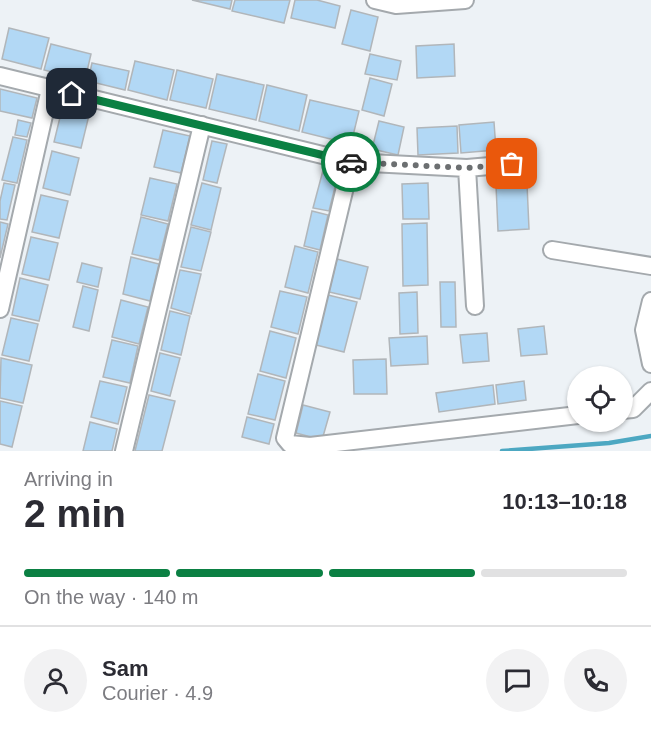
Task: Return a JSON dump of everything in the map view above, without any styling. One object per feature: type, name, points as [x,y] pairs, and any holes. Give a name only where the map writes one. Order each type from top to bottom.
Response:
[{"type":"street","points":[[375,0],[396,5],[465,0]]},
{"type":"street","points":[[0,76],[351,162],[467,168],[512,164]]},
{"type":"street","points":[[0,309],[50,88]]},
{"type":"street","points":[[124,451],[202,125]]},
{"type":"street","points":[[351,162],[285,438],[290,444],[310,446],[567,416]]},
{"type":"street","points":[[467,168],[475,306]]},
{"type":"street","points":[[552,250],[651,266]]},
{"type":"street","points":[[651,301],[644,330],[651,364]]},
{"type":"street","points":[[633,409],[651,391]]},
{"type":"building","points":[[192,0],[232,0],[230,9]]},
{"type":"building","points":[[235,0],[290,0],[284,23],[232,11]]},
{"type":"building","points":[[295,0],[317,0],[340,6],[335,28],[291,18]]},
{"type":"building","points":[[351,10],[378,17],[370,51],[342,44]]},
{"type":"building","points":[[9,28],[49,38],[41,69],[2,59]]},
{"type":"building","points":[[51,44],[91,54],[85,80],[44,70]]},
{"type":"building","points":[[454,44],[455,76],[417,78],[416,46]]},
{"type":"building","points":[[370,54],[401,61],[397,80],[365,74]]},
{"type":"building","points":[[135,61],[174,70],[167,100],[128,90]]},
{"type":"building","points":[[92,63],[129,71],[125,90],[88,81]]},
{"type":"building","points":[[177,70],[213,79],[206,108],[170,100]]},
{"type":"building","points":[[217,74],[264,85],[256,120],[209,109]]},
{"type":"building","points":[[370,78],[392,84],[384,116],[362,110]]},
{"type":"building","points":[[267,85],[307,95],[299,131],[259,121]]},
{"type":"building","points":[[0,89],[37,98],[32,118],[0,111]]},
{"type":"building","points":[[310,100],[359,111],[351,144],[302,132]]},
{"type":"building","points":[[63,105],[90,111],[81,148],[54,142]]},
{"type":"building","points":[[18,120],[31,123],[27,137],[15,135]]},
{"type":"building","points":[[379,121],[404,127],[398,155],[372,149]]},
{"type":"building","points":[[494,122],[496,150],[461,153],[459,125]]},
{"type":"building","points":[[457,126],[458,153],[418,155],[417,128]]},
{"type":"building","points":[[163,130],[190,136],[181,173],[154,167]]},
{"type":"building","points":[[13,137],[27,140],[17,183],[2,180]]},
{"type":"building","points":[[212,141],[227,144],[217,183],[203,180]]},
{"type":"building","points":[[52,151],[79,158],[70,195],[43,188]]},
{"type":"building","points":[[325,163],[340,167],[329,211],[313,208]]},
{"type":"building","points":[[150,178],[177,184],[168,221],[141,215]]},
{"type":"building","points":[[4,183],[15,185],[7,220],[0,219],[0,201]]},
{"type":"building","points":[[202,183],[221,188],[211,230],[191,225]]},
{"type":"building","points":[[428,183],[429,219],[403,219],[402,184]]},
{"type":"building","points":[[527,184],[529,229],[498,231],[496,185]]},
{"type":"building","points":[[41,195],[68,201],[59,238],[32,232]]},
{"type":"building","points":[[312,211],[328,215],[320,250],[304,246]]},
{"type":"building","points":[[141,217],[168,224],[159,260],[132,254]]},
{"type":"building","points":[[0,222],[8,224],[0,258]]},
{"type":"building","points":[[427,223],[428,285],[403,286],[402,224]]},
{"type":"building","points":[[191,227],[211,232],[201,271],[181,267]]},
{"type":"building","points":[[31,237],[58,243],[49,280],[22,274]]},
{"type":"building","points":[[295,246],[318,252],[308,293],[285,287]]},
{"type":"building","points":[[131,257],[159,264],[150,301],[123,294]]},
{"type":"building","points":[[337,259],[368,267],[360,299],[329,292]]},
{"type":"building","points":[[82,263],[102,268],[98,287],[77,282]]},
{"type":"building","points":[[180,270],[201,274],[191,314],[171,308]]},
{"type":"building","points":[[20,278],[48,285],[39,321],[12,315]]},
{"type":"building","points":[[440,282],[455,282],[456,327],[441,327]]},
{"type":"building","points":[[83,286],[98,290],[89,331],[73,327]]},
{"type":"building","points":[[280,291],[307,297],[298,334],[271,327]]},
{"type":"building","points":[[417,292],[418,333],[400,334],[399,293]]},
{"type":"building","points":[[328,295],[357,302],[344,352],[316,345]]},
{"type":"building","points":[[121,300],[148,307],[139,344],[112,337]]},
{"type":"building","points":[[170,311],[190,316],[181,355],[161,350]]},
{"type":"building","points":[[11,318],[38,324],[29,361],[2,355]]},
{"type":"building","points":[[544,326],[547,354],[521,356],[518,329]]},
{"type":"building","points":[[270,331],[296,338],[286,378],[260,371]]},
{"type":"building","points":[[487,333],[489,361],[463,363],[460,335]]},
{"type":"building","points":[[427,336],[428,364],[391,366],[389,338]]},
{"type":"building","points":[[112,340],[138,346],[130,383],[103,377]]},
{"type":"building","points":[[160,353],[180,358],[170,396],[151,391]]},
{"type":"building","points":[[1,358],[32,365],[23,403],[0,398]]},
{"type":"building","points":[[386,359],[387,394],[354,394],[353,360]]},
{"type":"building","points":[[258,374],[285,381],[275,420],[248,414]]},
{"type":"building","points":[[100,381],[127,387],[118,424],[91,417]]},
{"type":"building","points":[[524,381],[526,400],[498,404],[496,385]]},
{"type":"building","points":[[493,385],[495,404],[439,412],[436,393]]},
{"type":"building","points":[[149,395],[175,401],[162,451],[135,451]]},
{"type":"building","points":[[0,401],[22,406],[12,447],[0,444]]},
{"type":"building","points":[[303,405],[330,412],[322,440],[296,433]]},
{"type":"building","points":[[247,417],[274,424],[269,444],[242,437]]},
{"type":"building","points":[[90,422],[117,429],[112,451],[83,451]]},
{"type":"waterway","points":[[502,451],[609,443],[651,436]]},
{"type":"way so far","points":[[351,162],[467,168],[512,164]]},
{"type":"route","points":[[72,94],[351,162]]}]
